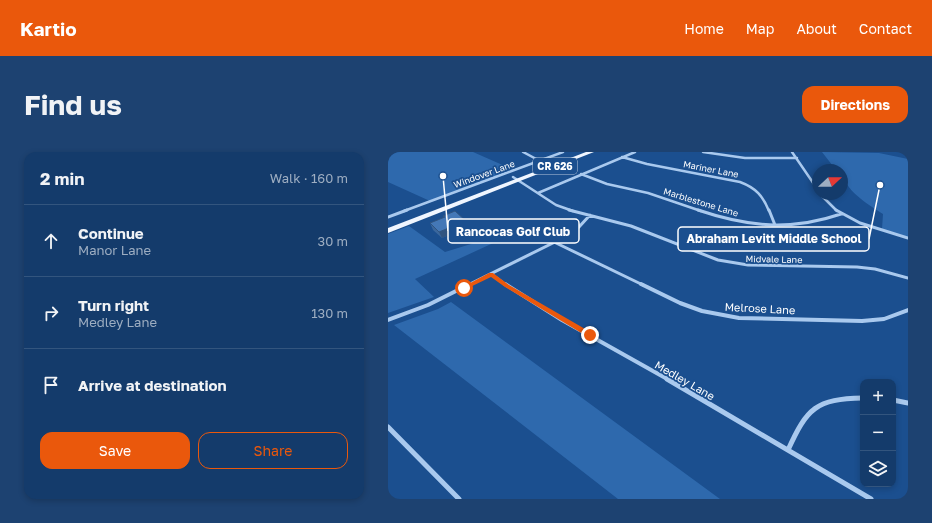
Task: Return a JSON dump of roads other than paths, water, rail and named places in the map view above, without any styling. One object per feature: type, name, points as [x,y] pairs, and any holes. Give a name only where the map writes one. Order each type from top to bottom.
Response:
[{"type":"main road","name":"CR 626","points":[[388,231],[578,152]]},
{"type":"main road","name":"CR 626","points":[[388,224],[588,152]]},
{"type":"street","points":[[523,152],[540,160]]},
{"type":"street","name":"Windover Lane","points":[[388,216],[563,152]]},
{"type":"street","points":[[538,193],[635,152]]},
{"type":"street","points":[[703,152],[745,158],[796,158]]},
{"type":"street","points":[[792,152],[812,181]]},
{"type":"street","name":"Mariner Lane","points":[[622,157],[647,164],[740,182],[752,186],[763,196],[775,225]]},
{"type":"street","name":"Marblestone Lane","points":[[582,174],[610,185],[653,194],[725,219],[744,223],[775,225],[812,223],[841,214]]},
{"type":"street","name":"Midvale Lane","points":[[516,178],[556,205],[569,210],[631,226],[709,257],[733,264],[758,266],[857,267],[875,269],[908,278]]},
{"type":"street","points":[[825,200],[841,214],[859,223],[908,238]]},
{"type":"street","points":[[388,320],[428,305],[554,242],[575,231],[590,215]]},
{"type":"street","name":"Melrose Lane","points":[[554,242],[680,302],[714,314],[739,318],[862,321],[884,319],[908,310]]},
{"type":"street","name":"Medley Lane","points":[[491,274],[507,286],[562,320],[871,499]]},
{"type":"street","points":[[788,450],[808,412],[826,401],[838,398],[860,398]]},
{"type":"street","points":[[896,401],[908,403]]},
{"type":"street","points":[[388,427],[460,499]]},
{"type":"place","name":"Rancocas Golf Club","points":[[443,176]]},
{"type":"place","name":"Abraham Levitt Middle School","points":[[880,185]]}]
